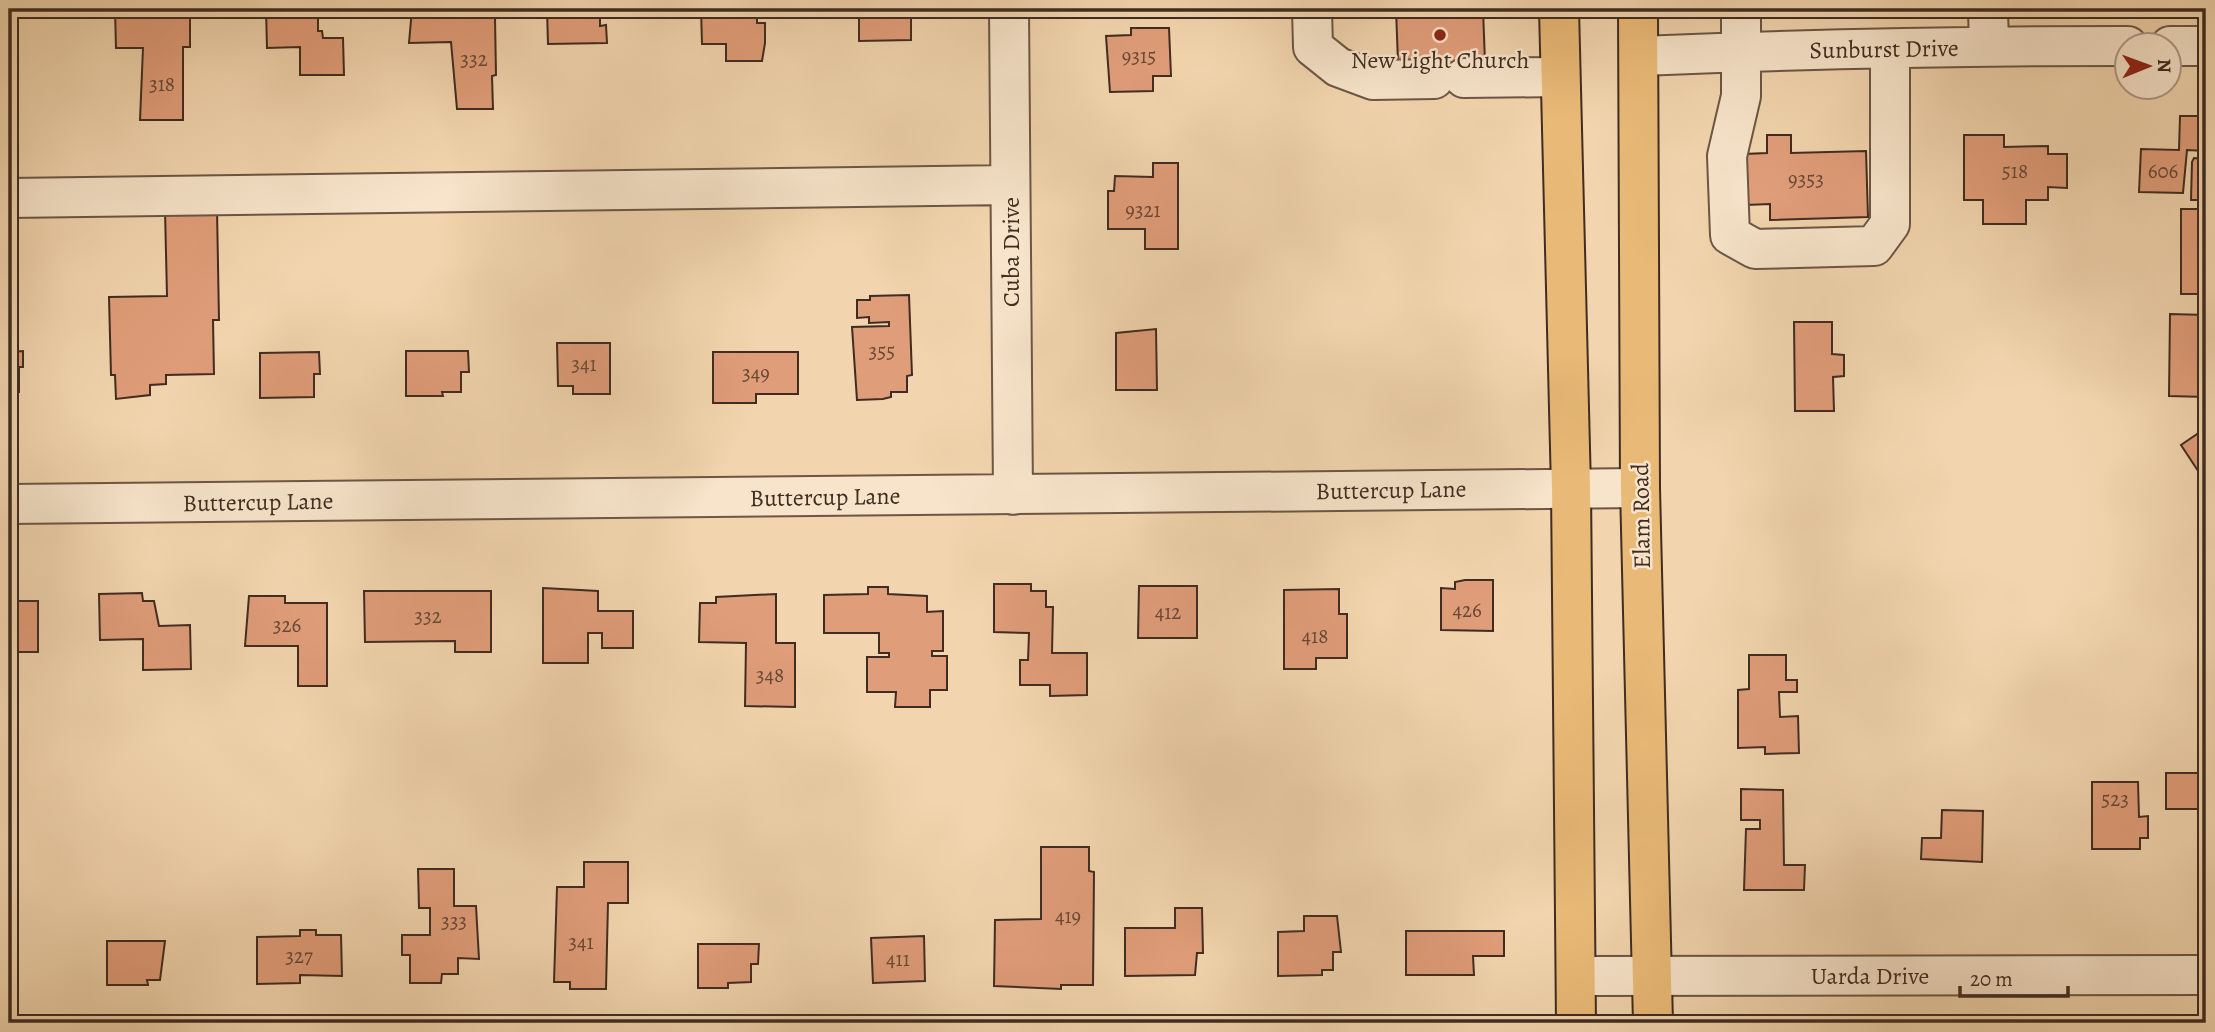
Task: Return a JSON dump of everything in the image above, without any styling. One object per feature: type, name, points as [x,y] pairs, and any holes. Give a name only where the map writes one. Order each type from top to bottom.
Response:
[{"type":"main road","points":[[1559,9],[1571,488],[1576,1023]]},
{"type":"main road","name":"Elam Road","points":[[1638,9],[1640,488],[1653,1023]]},
{"type":"street","name":"Cuba Drive","points":[[1009,9],[1013,495]]},
{"type":"street","points":[[1312,9],[1313,47],[1338,67],[1373,80],[1560,77]]},
{"type":"street","points":[[1741,9],[1741,96],[1727,156],[1730,236],[1755,249],[1874,246],[1891,223],[1890,49]]},
{"type":"street","points":[[1988,9],[1989,46]]},
{"type":"street","name":"Sunburst Drive","points":[[1640,55],[1989,46],[2114,46]]},
{"type":"street","points":[[2184,46],[2206,46]]},
{"type":"street","points":[[9,198],[1010,185]]},
{"type":"street","name":"Buttercup Lane","points":[[9,504],[1640,488]]},
{"type":"street","name":"Uarda Drive","points":[[1576,976],[2206,975]]},
{"type":"building","points":[[9,9],[12,9],[11,28],[18,28],[18,70],[9,70]]},
{"type":"building","points":[[115,9],[190,9],[190,47],[183,47],[183,120],[140,120],[143,48],[116,48]]},
{"type":"building","points":[[266,9],[318,9],[318,31],[322,31],[323,38],[343,38],[344,75],[300,75],[300,47],[267,48]]},
{"type":"building","points":[[412,9],[463,9],[464,18],[495,18],[496,75],[492,76],[493,109],[457,109],[451,42],[409,43]]},
{"type":"building","points":[[547,9],[600,9],[600,26],[606,25],[607,43],[548,44]]},
{"type":"building","points":[[701,9],[757,9],[757,23],[765,23],[762,61],[726,61],[726,44],[702,44]]},
{"type":"building","points":[[859,9],[911,9],[911,40],[859,41]]},
{"type":"building","name":"New Light Church","points":[[1396,9],[1483,9],[1485,62],[1464,89],[1398,63]]},
{"type":"building","points":[[1131,28],[1169,28],[1171,76],[1153,76],[1153,91],[1110,92],[1106,36],[1131,35]]},
{"type":"building","points":[[2180,116],[2206,116],[2206,151],[2187,150],[2183,193],[2139,192],[2141,149],[2179,150]]},
{"type":"building","points":[[1767,135],[1791,135],[1791,153],[1866,151],[1868,217],[1770,220],[1770,204],[1746,205],[1744,154],[1767,153]]},
{"type":"building","points":[[1964,135],[2004,135],[2004,147],[2048,146],[2048,154],[2067,154],[2067,188],[2048,187],[2048,200],[2026,200],[2026,224],[1983,224],[1983,200],[1964,200]]},
{"type":"building","points":[[2194,158],[2206,159],[2206,200],[2191,200],[2192,162]]},
{"type":"building","points":[[1153,163],[1178,163],[1178,249],[1145,249],[1145,229],[1108,229],[1108,191],[1114,191],[1115,176],[1153,177]]},
{"type":"building","points":[[217,209],[219,320],[213,320],[214,374],[166,375],[166,384],[150,385],[150,395],[116,399],[115,375],[111,375],[109,297],[167,296],[165,210]]},
{"type":"building","points":[[2181,209],[2206,209],[2206,294],[2181,294]]},
{"type":"building","points":[[909,295],[912,375],[907,376],[907,392],[891,392],[891,397],[883,399],[857,400],[852,327],[889,326],[889,322],[869,323],[869,317],[857,318],[857,300],[870,300],[870,296]]},
{"type":"building","points":[[2170,314],[2206,315],[2206,397],[2169,396]]},
{"type":"building","points":[[1794,322],[1832,322],[1832,354],[1844,355],[1844,376],[1833,377],[1834,411],[1795,411]]},
{"type":"building","points":[[1156,329],[1157,390],[1116,390],[1116,333]]},
{"type":"building","points":[[557,343],[610,343],[610,394],[573,394],[573,386],[558,386]]},
{"type":"building","points":[[23,351],[23,367],[19,367],[19,392],[9,391],[9,352]]},
{"type":"building","points":[[406,351],[468,351],[469,372],[461,372],[461,392],[442,392],[443,396],[406,396]]},
{"type":"building","points":[[319,352],[320,374],[314,374],[314,397],[260,398],[260,353]]},
{"type":"building","points":[[713,352],[798,352],[798,394],[756,394],[756,403],[713,403]]},
{"type":"building","points":[[2206,428],[2206,483],[2181,445]]},
{"type":"building","points":[[1493,580],[1493,631],[1441,630],[1441,588],[1455,589],[1455,582]]},
{"type":"building","points":[[994,584],[1031,584],[1031,591],[1046,591],[1046,607],[1053,607],[1052,653],[1087,653],[1087,695],[1050,696],[1050,685],[1020,685],[1020,660],[1028,660],[1029,633],[994,632]]},
{"type":"building","points":[[1139,586],[1197,586],[1197,638],[1138,638]]},
{"type":"building","points":[[868,587],[888,587],[888,594],[927,596],[927,612],[943,611],[943,651],[932,651],[932,656],[947,656],[947,690],[930,690],[930,707],[895,707],[896,692],[867,692],[867,657],[889,657],[889,653],[879,653],[879,633],[824,633],[824,595],[868,594]]},
{"type":"building","points":[[543,588],[598,591],[598,611],[633,611],[633,648],[602,648],[602,633],[588,633],[588,663],[543,663]]},
{"type":"building","points":[[1339,589],[1339,614],[1347,614],[1347,658],[1316,658],[1316,669],[1284,669],[1284,590]]},
{"type":"building","points":[[364,591],[491,591],[491,652],[455,652],[455,641],[365,642]]},
{"type":"building","points":[[142,593],[143,601],[154,601],[159,626],[190,625],[191,669],[143,670],[143,639],[100,640],[99,594]]},
{"type":"building","points":[[776,594],[776,643],[795,643],[795,707],[745,706],[746,643],[699,642],[700,603],[716,603],[716,597]]},
{"type":"building","points":[[249,596],[285,596],[285,603],[327,603],[327,686],[298,686],[298,646],[245,646]]},
{"type":"building","points":[[9,601],[38,601],[38,652],[9,652]]},
{"type":"building","points":[[1749,655],[1786,655],[1786,680],[1797,680],[1797,692],[1779,692],[1780,717],[1798,716],[1799,753],[1765,754],[1765,747],[1738,748],[1738,690],[1749,689]]},
{"type":"building","points":[[2166,773],[2206,773],[2206,809],[2166,809]]},
{"type":"building","points":[[2092,782],[2138,782],[2139,817],[2148,816],[2148,838],[2140,838],[2140,849],[2092,849]]},
{"type":"building","points":[[1741,789],[1783,790],[1784,865],[1805,865],[1804,890],[1744,890],[1746,829],[1760,829],[1760,820],[1741,820]]},
{"type":"building","points":[[1942,810],[1983,811],[1982,862],[1921,859],[1922,838],[1941,838]]},
{"type":"building","points":[[1041,847],[1089,847],[1089,871],[1094,872],[1093,985],[1061,985],[1061,989],[994,986],[995,920],[1041,919]]},
{"type":"building","points":[[584,862],[628,862],[628,903],[608,903],[606,989],[570,989],[570,982],[554,982],[557,887],[584,887]]},
{"type":"building","points":[[418,869],[454,869],[454,906],[476,906],[479,959],[458,958],[458,974],[442,974],[441,983],[410,983],[410,955],[402,955],[402,935],[430,935],[430,908],[419,908]]},
{"type":"building","points":[[1175,908],[1202,908],[1203,953],[1197,953],[1195,975],[1125,976],[1125,928],[1175,928]]},
{"type":"building","points":[[1304,916],[1337,916],[1341,952],[1333,952],[1333,970],[1322,970],[1322,975],[1278,976],[1278,932],[1304,931]]},
{"type":"building","points":[[300,930],[316,930],[316,935],[341,935],[342,976],[300,975],[300,983],[257,984],[257,937],[300,936]]},
{"type":"building","points":[[1406,931],[1504,931],[1504,956],[1473,956],[1474,975],[1406,975]]},
{"type":"building","points":[[924,936],[925,981],[873,983],[871,938]]},
{"type":"building","points":[[107,941],[165,941],[160,980],[147,980],[148,985],[107,985]]},
{"type":"building","points":[[698,944],[759,944],[758,964],[751,964],[751,982],[728,983],[728,988],[698,988]]},
{"type":"place","name":"New Light Church","points":[[1440,35]]}]
